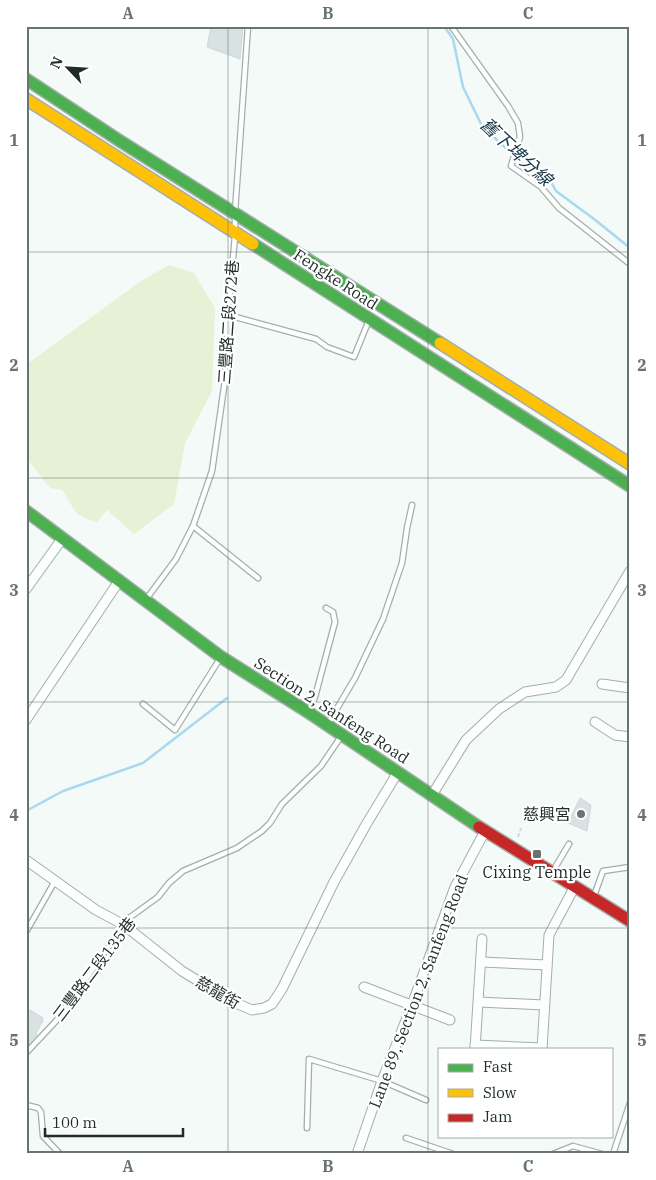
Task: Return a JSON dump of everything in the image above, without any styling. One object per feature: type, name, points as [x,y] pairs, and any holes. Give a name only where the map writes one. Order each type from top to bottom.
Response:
[{"type":"street","name":"Fengke Road","points":[[26,79],[120,141],[235,212],[630,464]]},
{"type":"street","name":"Fengke Road","points":[[26,99],[630,486]]},
{"type":"street","name":"Section 2, Sanfeng Road","points":[[26,510],[62,539],[222,657],[308,712],[485,831],[630,921]]},
{"type":"street","points":[[26,589],[62,539]]},
{"type":"street","points":[[432,795],[466,740],[499,709],[525,692],[556,687],[566,680],[630,571]]},
{"type":"street","points":[[26,720],[119,581]]},
{"type":"street","points":[[602,684],[630,688]]},
{"type":"street","points":[[595,722],[615,735],[630,738]]},
{"type":"street","name":"慈龍街","points":[[26,860],[96,910],[124,925],[182,971],[231,1001],[252,1010],[264,1008],[272,1004],[282,989],[339,874],[398,772]]},
{"type":"street","name":"Lane 89, Section 2, Sanfeng Road","points":[[357,1154],[455,887],[485,831]]},
{"type":"street","points":[[482,939],[475,1047],[542,1048],[549,935],[575,886]]},
{"type":"street","points":[[481,962],[547,965]]},
{"type":"street","points":[[364,987],[450,1020]]},
{"type":"street","points":[[479,1002],[544,1005]]},
{"type":"lane","name":"三豐路二段272巷","points":[[145,601],[176,559],[193,526],[212,471],[225,380],[248,26]]},
{"type":"lane","points":[[451,26],[518,123],[520,137],[512,166],[541,187],[559,208],[630,264]]},
{"type":"lane","points":[[228,315],[316,339],[327,347],[354,357],[369,319]]},
{"type":"lane","points":[[327,725],[355,678],[383,620],[402,563],[412,505]]},
{"type":"lane","points":[[193,526],[258,578]]},
{"type":"lane","points":[[308,712],[315,697],[335,622],[334,612],[326,608]]},
{"type":"lane","points":[[143,704],[175,730],[222,657]]},
{"type":"lane","name":"三豐路二段135巷","points":[[26,1053],[56,1021],[124,925],[137,912],[158,897],[169,883],[183,871],[237,848],[262,831],[270,823],[282,804],[321,766],[342,735]]},
{"type":"lane","points":[[553,872],[569,844]]},
{"type":"lane","points":[[593,897],[603,871],[630,867]]},
{"type":"lane","points":[[26,932],[56,880]]},
{"type":"lane","points":[[307,1128],[309,1060],[382,1082],[426,1100]]},
{"type":"lane","points":[[613,1154],[630,1103]]},
{"type":"lane","points":[[26,1105],[38,1108],[41,1112],[43,1136],[60,1154]]},
{"type":"lane","points":[[406,1138],[454,1154]]},
{"type":"lane","points":[[553,1154],[573,1146],[602,1154]]},
{"type":"green space","points":[[169,265],[194,273],[215,308],[212,391],[185,443],[174,504],[134,534],[107,510],[97,522],[82,517],[62,490],[50,488],[26,457],[26,365],[141,281]]},
{"type":"building","points":[[211,26],[243,26],[240,59],[207,47]]},
{"type":"building","name":"慈興宮","points":[[580,798],[591,805],[587,831],[568,823]]},
{"type":"building","points":[[30,1010],[43,1018],[43,1021],[36,1033],[37,1035],[26,1047],[26,1014]]},
{"type":"waterway","name":"舊下埤分線","points":[[444,26],[453,39],[463,87],[482,126],[524,165],[549,178],[556,191],[630,248]]},
{"type":"waterway","points":[[26,811],[63,791],[143,763],[227,698]]},
{"type":"traffic: fast","points":[[26,79],[120,141],[440,343]]},
{"type":"traffic: fast","points":[[253,244],[630,486]]},
{"type":"traffic: fast","points":[[26,511],[221,657],[308,712],[479,827]]},
{"type":"traffic: slow","points":[[26,99],[253,244]]},
{"type":"traffic: slow","points":[[440,343],[630,464]]},
{"type":"traffic: jam","points":[[479,827],[630,921]]},
{"type":"place","name":"慈興宮","points":[[581,814]]},
{"type":"place","name":"Cixing Temple","points":[[537,854]]}]
